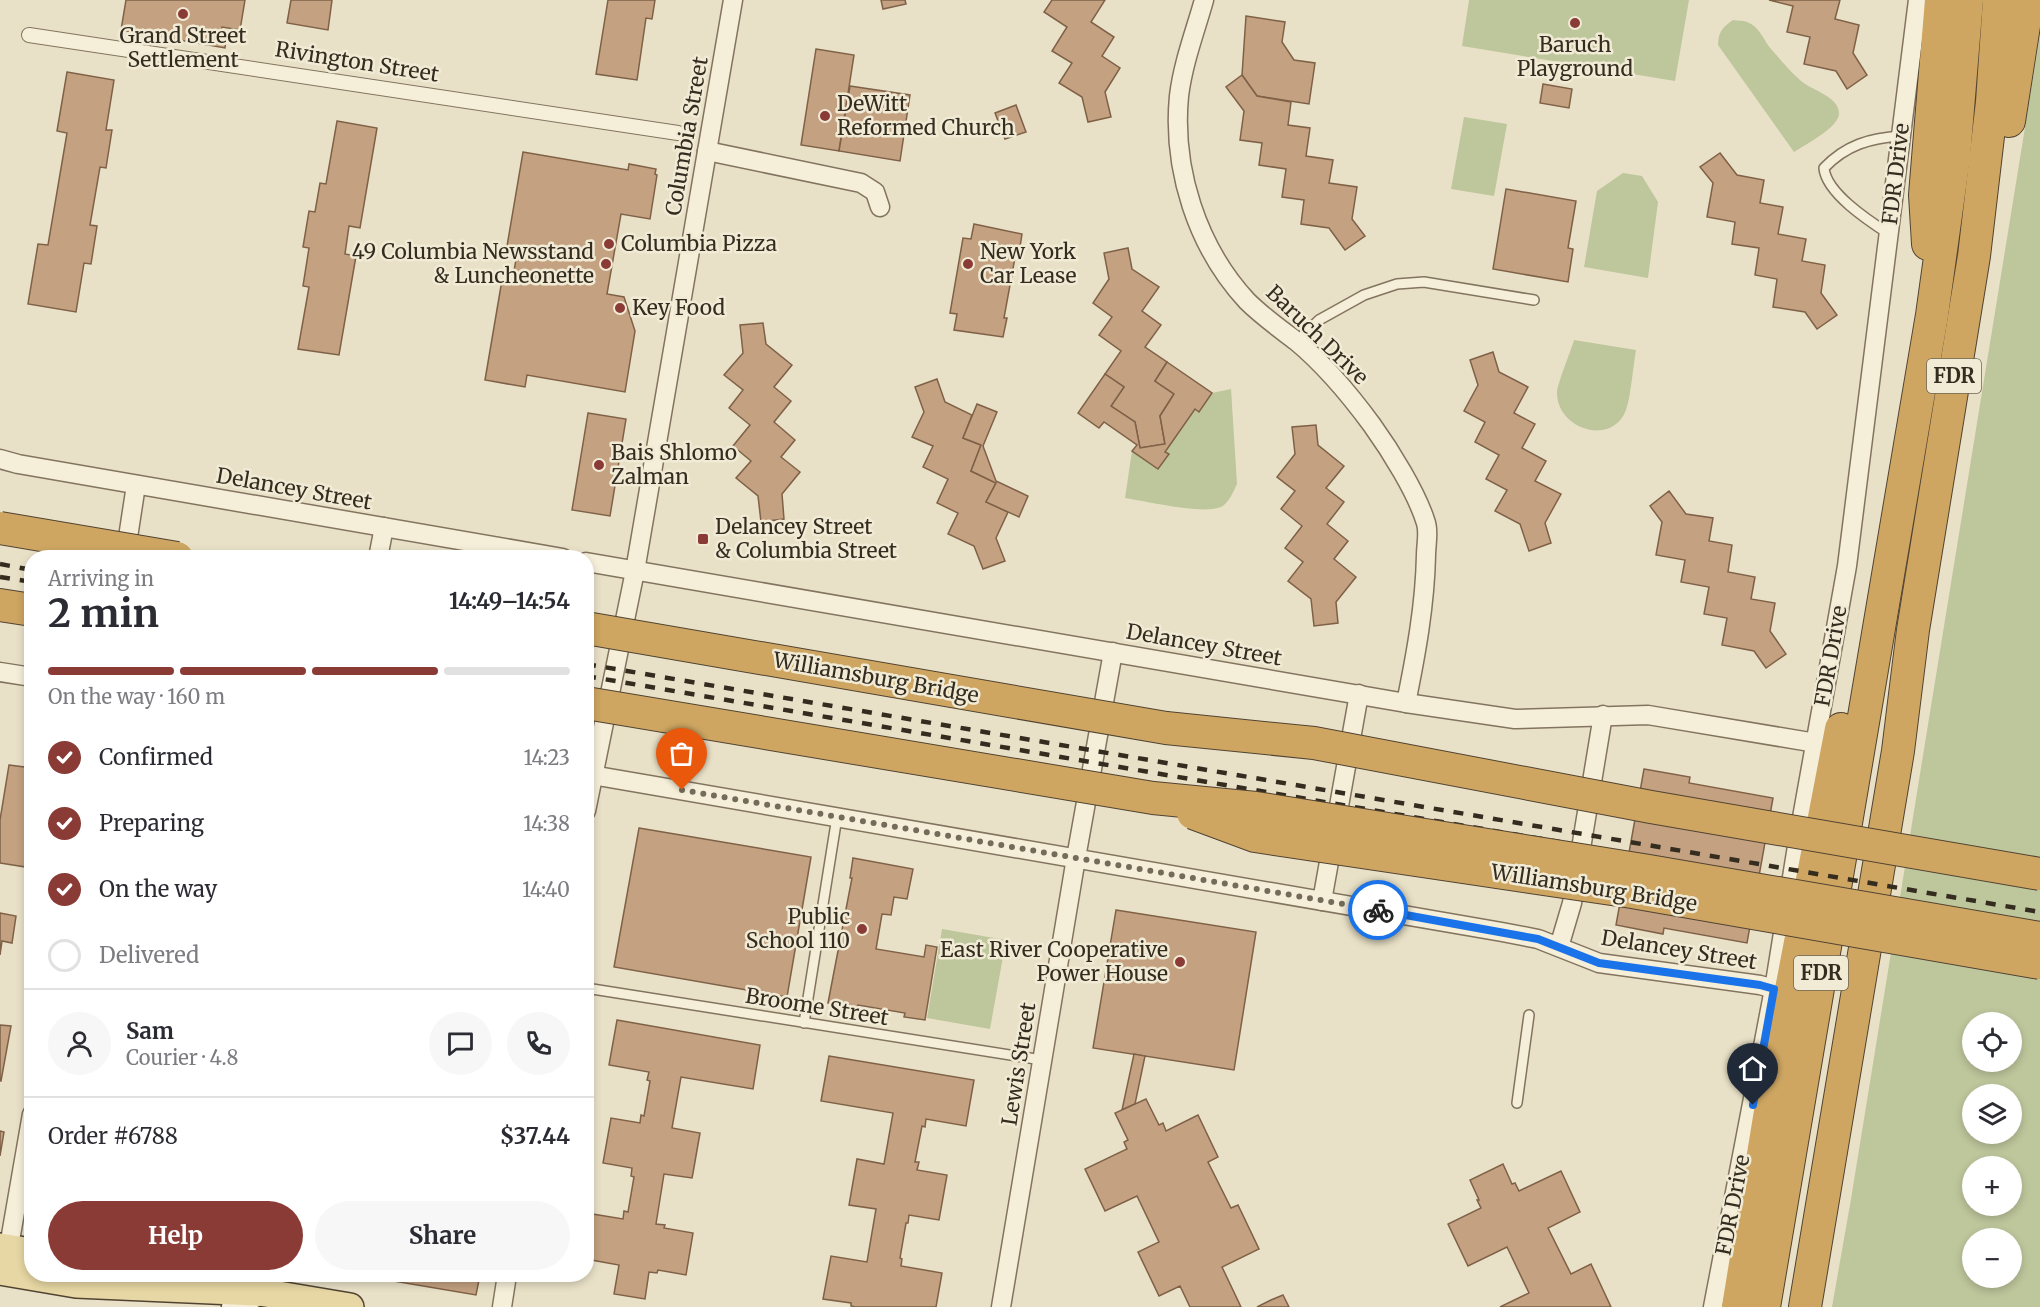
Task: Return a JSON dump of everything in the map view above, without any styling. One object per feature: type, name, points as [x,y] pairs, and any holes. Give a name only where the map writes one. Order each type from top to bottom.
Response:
[{"type":"highway","points":[[1932,315],[1925,195],[1941,0]]},
{"type":"highway","name":"FDR Drive","points":[[1764,1307],[1932,315],[1954,157],[1967,0]]},
{"type":"highway","name":"FDR","points":[[1805,1307],[1898,751],[1913,630],[1974,256],[1991,113],[1999,0]]},
{"type":"highway","points":[[1898,751],[1927,631],[2028,0]]},
{"type":"highway","points":[[0,528],[130,550]]},
{"type":"highway","points":[[0,605],[24,609]]},
{"type":"highway","name":"Williamsburg Bridge","points":[[594,629],[1166,728],[1314,743],[1651,807],[2040,873]]},
{"type":"highway","points":[[1738,1307],[1784,1026],[1843,715],[1878,638]]},
{"type":"highway","name":"Williamsburg Bridge","points":[[594,705],[1153,798],[1267,810],[1637,869],[2040,938]]},
{"type":"highway","name":"Williamsburg Bridge","points":[[1166,728],[1317,766],[2040,894]]},
{"type":"highway","name":"Williamsburg Bridge","points":[[1153,798],[1255,836],[1632,892],[2040,963]]},
{"type":"main road","points":[[9,1258],[24,1264]]},
{"type":"main road","points":[[71,1282],[259,1292]]},
{"type":"main road","points":[[211,1282],[350,1307]]},
{"type":"main road","points":[[234,1307],[259,1292]]},
{"type":"street","name":"Columbia Street","points":[[594,756],[634,571],[733,0]]},
{"type":"street","name":"Baruch Drive","points":[[1204,0],[1186,60],[1179,96],[1178,135],[1184,177],[1194,213],[1207,243],[1224,272],[1246,300],[1274,326],[1296,342],[1353,400],[1383,440],[1408,483],[1427,525],[1425,584],[1417,648],[1406,703]]},
{"type":"street","name":"FDR Drive","points":[[1713,1307],[1774,989],[1847,566],[1918,0]]},
{"type":"street","name":"Rivington Street","points":[[29,35],[678,133]]},
{"type":"street","points":[[707,151],[861,183],[875,192],[880,207]]},
{"type":"street","name":"Delancey Street","points":[[0,459],[9,464],[517,550]]},
{"type":"street","points":[[125,550],[136,484]]},
{"type":"street","points":[[380,550],[384,527]]},
{"type":"street","name":"Delancey Street","points":[[594,564],[1406,703],[1515,719],[1648,716],[1816,743]]},
{"type":"street","name":"Lewis Street","points":[[1001,1307],[1113,652]]},
{"type":"street","points":[[0,672],[24,676]]},
{"type":"street","points":[[1322,901],[1359,694]]},
{"type":"street","points":[[1559,947],[1572,903],[1603,716]]},
{"type":"street","name":"Delancey Street","points":[[594,775],[1502,932],[1538,939],[1599,963],[1760,985],[1774,989]]},
{"type":"street","points":[[9,1258],[24,1164]]},
{"type":"street","points":[[502,1307],[506,1282]]},
{"type":"lane","points":[[1889,234],[1848,203],[1825,177],[1824,168],[1851,147],[1875,137],[1901,136]]},
{"type":"lane","points":[[1296,342],[1319,320],[1364,295],[1397,284],[1424,282],[1534,300]]},
{"type":"lane","points":[[804,1023],[837,817]]},
{"type":"lane","name":"Broome Street","points":[[594,989],[1042,1060]]},
{"type":"lane","points":[[1517,1103],[1529,1015]]},
{"type":"green space","name":"Baruch Playground","points":[[1469,0],[1689,0],[1675,81],[1462,46]]},
{"type":"green space","points":[[1733,20],[1745,21],[1755,26],[1771,49],[1795,76],[1835,102],[1838,108],[1839,114],[1833,125],[1794,152],[1718,45],[1722,30]]},
{"type":"green space","points":[[2040,35],[2040,1307],[1832,1307],[1851,1199]]},
{"type":"green space","points":[[1464,117],[1507,124],[1494,196],[1451,189]]},
{"type":"green space","points":[[1623,173],[1642,176],[1658,202],[1648,278],[1584,267],[1597,191]]},
{"type":"green space","points":[[1574,340],[1636,350],[1626,410],[1619,421],[1609,428],[1586,429],[1575,424],[1559,406],[1557,393]]},
{"type":"green space","points":[[1231,389],[1237,484],[1226,503],[1213,509],[1201,509],[1174,507],[1125,498],[1132,451],[1158,469],[1169,455],[1165,452],[1195,409],[1198,411],[1212,393]]},
{"type":"green space","points":[[942,929],[1006,940],[990,1029],[927,1018]]},
{"type":"building","name":"Grand Street Settlement","points":[[126,0],[245,0],[240,30],[222,27],[220,38],[226,39],[225,48],[121,30]]},
{"type":"building","points":[[291,0],[332,0],[328,30],[287,23]]},
{"type":"building","points":[[608,0],[655,0],[652,19],[646,18],[637,80],[596,74]]},
{"type":"building","points":[[881,0],[905,0],[906,4],[883,9]]},
{"type":"building","points":[[1052,0],[1105,0],[1091,22],[1114,37],[1102,56],[1120,68],[1105,92],[1111,117],[1088,122],[1082,97],[1059,83],[1072,63],[1052,51],[1067,27],[1044,12]]},
{"type":"building","points":[[1769,0],[1840,0],[1835,19],[1859,25],[1853,53],[1867,75],[1847,89],[1836,71],[1804,64],[1810,37],[1787,32],[1793,6]]},
{"type":"building","points":[[1246,16],[1285,22],[1282,42],[1294,60],[1315,63],[1309,104],[1257,96],[1242,75]]},
{"type":"building","name":"DeWitt Reformed Church","points":[[816,49],[854,55],[839,151],[801,145]]},
{"type":"building","points":[[67,72],[114,80],[106,130],[112,130],[106,168],[100,167],[90,225],[97,226],[91,264],[84,263],[76,312],[28,304],[38,244],[48,245],[67,133],[57,131]]},
{"type":"building","points":[[1242,75],[1257,96],[1291,102],[1288,125],[1310,128],[1306,156],[1333,160],[1329,183],[1357,187],[1352,219],[1365,236],[1345,250],[1329,228],[1301,224],[1304,200],[1282,197],[1286,169],[1259,165],[1262,143],[1240,140],[1244,111],[1226,87]]},
{"type":"building","points":[[1543,84],[1572,89],[1569,108],[1540,103]]},
{"type":"building","points":[[850,86],[910,95],[900,161],[839,151]]},
{"type":"building","points":[[1016,105],[1026,132],[1005,139],[995,113]]},
{"type":"building","points":[[337,121],[377,128],[360,228],[349,226],[345,254],[356,256],[339,355],[298,349],[309,287],[303,286],[309,248],[303,247],[309,211],[315,212],[320,183],[326,184]]},
{"type":"building","points":[[523,152],[628,170],[629,164],[656,169],[650,219],[621,214],[607,294],[624,297],[635,331],[625,392],[527,375],[525,387],[485,380],[502,280],[512,282],[517,254],[506,252]]},
{"type":"building","points":[[1720,153],[1737,175],[1764,180],[1760,203],[1783,207],[1778,234],[1806,239],[1802,261],[1825,265],[1821,293],[1837,315],[1817,329],[1805,312],[1773,307],[1777,279],[1755,275],[1759,248],[1732,244],[1735,222],[1707,217],[1713,183],[1700,167]]},
{"type":"building","points":[[1506,189],[1576,201],[1568,248],[1573,249],[1568,282],[1493,269]]},
{"type":"building","points":[[974,224],[1022,234],[1019,253],[1016,252],[1004,318],[1007,318],[1003,337],[954,330],[957,314],[950,313],[963,238],[971,239]]},
{"type":"building","points":[[1128,248],[1132,269],[1159,287],[1142,311],[1161,325],[1145,347],[1167,362],[1155,381],[1174,394],[1160,416],[1165,444],[1140,448],[1135,422],[1111,406],[1124,387],[1105,374],[1121,351],[1099,335],[1112,317],[1093,303],[1109,279],[1104,253]]},
{"type":"building","points":[[763,323],[766,344],[792,365],[774,387],[791,401],[774,422],[795,440],[781,457],[800,472],[782,494],[784,519],[761,522],[758,496],[736,478],[751,461],[733,446],[750,425],[729,408],[743,390],[724,375],[743,353],[740,325]]},
{"type":"building","points":[[1493,352],[1499,372],[1528,387],[1514,413],[1535,424],[1522,448],[1546,461],[1535,481],[1561,494],[1545,523],[1551,543],[1529,551],[1520,524],[1495,511],[1507,490],[1486,479],[1499,455],[1475,442],[1485,422],[1464,411],[1478,385],[1470,360]]},
{"type":"building","points":[[1167,362],[1212,393],[1199,412],[1195,409],[1165,452],[1169,454],[1158,469],[1132,451],[1137,445],[1104,422],[1099,428],[1078,413],[1105,374],[1124,387],[1111,406],[1135,422],[1140,448],[1165,444],[1160,416],[1174,394],[1155,381]]},
{"type":"building","points":[[937,379],[945,402],[972,415],[963,438],[981,445],[971,471],[996,483],[986,502],[1008,512],[996,538],[1005,561],[983,569],[974,546],[948,534],[958,513],[937,503],[948,479],[923,467],[933,446],[912,437],[924,412],[915,387]]},
{"type":"building","points":[[977,404],[997,412],[983,446],[996,481],[1028,496],[1019,517],[986,502],[996,483],[971,471],[981,445],[963,438]]},
{"type":"building","name":"Bais Shlomo Zalman","points":[[588,413],[626,419],[610,516],[572,510]]},
{"type":"building","points":[[1316,425],[1318,445],[1344,466],[1326,488],[1344,502],[1327,524],[1348,541],[1334,559],[1356,577],[1336,602],[1338,623],[1314,626],[1311,599],[1288,581],[1303,562],[1285,548],[1302,526],[1281,509],[1295,491],[1277,477],[1295,454],[1292,427]]},
{"type":"building","points":[[1669,491],[1686,514],[1713,518],[1709,541],[1732,545],[1728,572],[1755,577],[1751,599],[1775,603],[1770,631],[1786,654],[1766,668],[1754,651],[1722,645],[1727,618],[1704,614],[1709,587],[1681,582],[1685,560],[1656,555],[1662,522],[1650,506]]},
{"type":"building","points":[[9,765],[24,767],[24,867],[0,863],[0,820]]},
{"type":"building","points":[[1644,769],[1690,777],[1689,783],[1773,798],[1747,943],[1664,928],[1663,934],[1616,925]]},
{"type":"building","points":[[639,828],[811,857],[787,997],[614,967]]},
{"type":"building","name":"Public School 110","points":[[853,858],[913,869],[907,899],[894,897],[891,915],[882,914],[876,949],[924,957],[926,945],[937,947],[925,1020],[904,1017],[905,1013],[858,1005],[857,1008],[828,1003],[852,878],[850,878]]},
{"type":"building","name":"East River Cooperative Power House","points":[[1116,910],[1256,932],[1234,1070],[1093,1048]]},
{"type":"building","points":[[0,913],[16,916],[12,943],[2,941],[0,955]]},
{"type":"building","points":[[617,1020],[760,1045],[753,1089],[681,1077],[672,1128],[700,1133],[692,1178],[664,1174],[656,1224],[665,1225],[664,1228],[693,1233],[686,1275],[658,1270],[657,1273],[649,1272],[645,1299],[614,1294],[619,1265],[594,1260],[594,1214],[623,1219],[624,1211],[628,1212],[634,1177],[631,1176],[632,1168],[603,1163],[611,1118],[640,1123],[641,1115],[644,1116],[650,1081],[647,1080],[649,1072],[609,1065]]},
{"type":"building","points":[[0,1025],[11,1026],[1,1081],[0,1081]]},
{"type":"building","points":[[1134,1054],[1145,1056],[1135,1104],[1122,1110]]},
{"type":"building","points":[[829,1056],[974,1080],[966,1126],[926,1119],[925,1127],[922,1126],[915,1162],[919,1162],[917,1170],[947,1175],[939,1220],[909,1215],[900,1258],[902,1259],[901,1266],[942,1273],[936,1307],[855,1307],[851,1306],[851,1303],[823,1299],[831,1256],[867,1262],[876,1209],[849,1205],[857,1159],[884,1164],[893,1113],[821,1101]]},
{"type":"building","points":[[1146,1099],[1159,1125],[1163,1123],[1166,1131],[1198,1115],[1218,1157],[1208,1162],[1231,1208],[1238,1205],[1259,1249],[1222,1267],[1241,1307],[1190,1307],[1180,1286],[1159,1296],[1138,1252],[1159,1242],[1137,1196],[1105,1211],[1085,1169],[1127,1149],[1124,1142],[1128,1140],[1115,1113]]},
{"type":"building","points":[[0,1131],[4,1132],[0,1156]]},
{"type":"building","points":[[1503,1164],[1512,1184],[1515,1183],[1519,1191],[1561,1171],[1580,1212],[1548,1228],[1571,1274],[1591,1264],[1611,1307],[1500,1307],[1529,1293],[1507,1247],[1468,1266],[1448,1224],[1481,1208],[1470,1180]]},
{"type":"building","points":[[399,1282],[479,1282],[476,1295]]},
{"type":"building","points":[[1283,1295],[1289,1307],[1257,1307],[1271,1300]]},
{"type":"railway","points":[[0,564],[24,568]]},
{"type":"railway","points":[[0,577],[24,581]]},
{"type":"railway","points":[[594,665],[2040,912]]},
{"type":"railway","points":[[594,677],[2040,924]]},
{"type":"way so far","points":[[682,790],[1378,910]]},
{"type":"place","name":"Grand Street Settlement","points":[[183,14]]},
{"type":"place","name":"Baruch Playground","points":[[1575,23]]},
{"type":"place","name":"DeWitt Reformed Church","points":[[825,116]]},
{"type":"place","name":"Columbia Pizza","points":[[609,244]]},
{"type":"place","name":"49 Columbia Newsstand & Luncheonette","points":[[606,264]]},
{"type":"place","name":"New York Car Lease","points":[[968,264]]},
{"type":"place","name":"Key Food","points":[[620,308]]},
{"type":"place","name":"Bais Shlomo Zalman","points":[[599,465]]},
{"type":"place","name":"Delancey Street & Columbia Street","points":[[703,539]]},
{"type":"place","name":"Public School 110","points":[[862,929]]},
{"type":"place","name":"East River Cooperative Power House","points":[[1180,962]]},
{"type":"route","points":[[1378,910],[1538,939],[1599,963],[1760,985],[1774,989],[1753,1105]]}]
